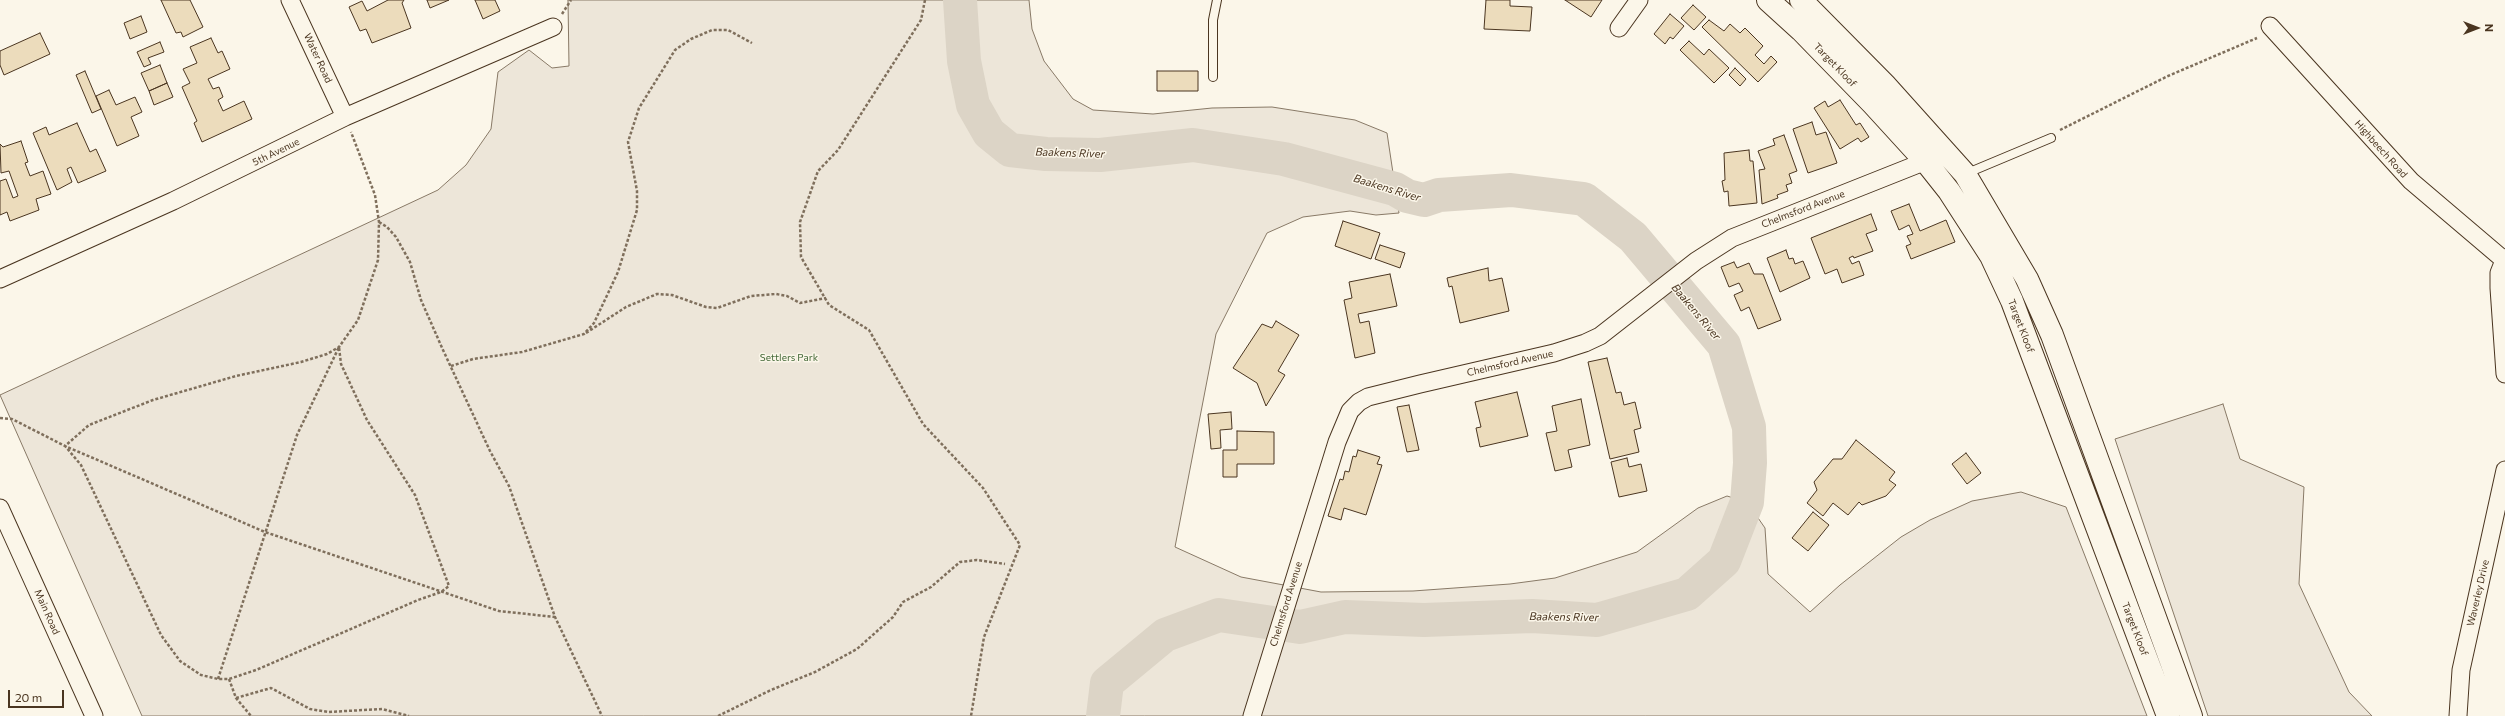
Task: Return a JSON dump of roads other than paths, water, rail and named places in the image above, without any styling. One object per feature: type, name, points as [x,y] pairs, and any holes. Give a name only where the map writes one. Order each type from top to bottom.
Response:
[{"type":"main road","name":"Target Kloof","points":[[1768,0],[1862,93],[1926,162],[1953,198],[1991,256],[2012,301],[2168,716]]},
{"type":"main road","points":[[1801,0],[1886,86],[1964,174],[2027,280],[2052,335],[2191,716]]},
{"type":"main road","points":[[2061,431],[2083,421]]},
{"type":"street","name":"Water Road","points":[[290,0],[345,117]]},
{"type":"street","points":[[1619,28],[1639,0]]},
{"type":"street","name":"5th Avenue","points":[[0,279],[173,201],[345,117],[553,28]]},
{"type":"street","name":"Highbeech Road","points":[[2275,30],[2411,181],[2504,259]]},
{"type":"street","name":"Chelmsford Avenue","points":[[1252,716],[1340,431],[1350,411],[1359,402],[1368,397],[1554,353],[1585,344],[1600,336],[1696,261],[1732,238],[1946,153]]},
{"type":"street","points":[[2504,259],[2499,273],[2499,288],[2505,374]]},
{"type":"street","name":"Waverley Drive","points":[[2458,716],[2461,670],[2505,470]]},
{"type":"street","name":"Main Road","points":[[0,508],[94,716]]},
{"type":"lane","points":[[1213,77],[1213,20],[1217,0]]},
{"type":"lane","points":[[1964,174],[2051,138]]},
{"type":"waterway","name":"Baakens River","points":[[960,0],[964,61],[973,105],[989,133],[1010,150],[1046,154],[1100,155],[1193,145],[1284,159],[1395,189],[1407,196],[1424,200],[1439,195],[1511,190],[1584,199],[1633,237],[1724,345],[1749,427],[1750,463],[1747,502],[1724,561],[1687,594],[1597,620],[1532,616],[1424,620],[1345,617],[1300,627],[1219,615],[1165,635],[1107,683],[1103,716]]},
{"type":"park label","name":"Settlers Park","points":[[789,358]]}]
